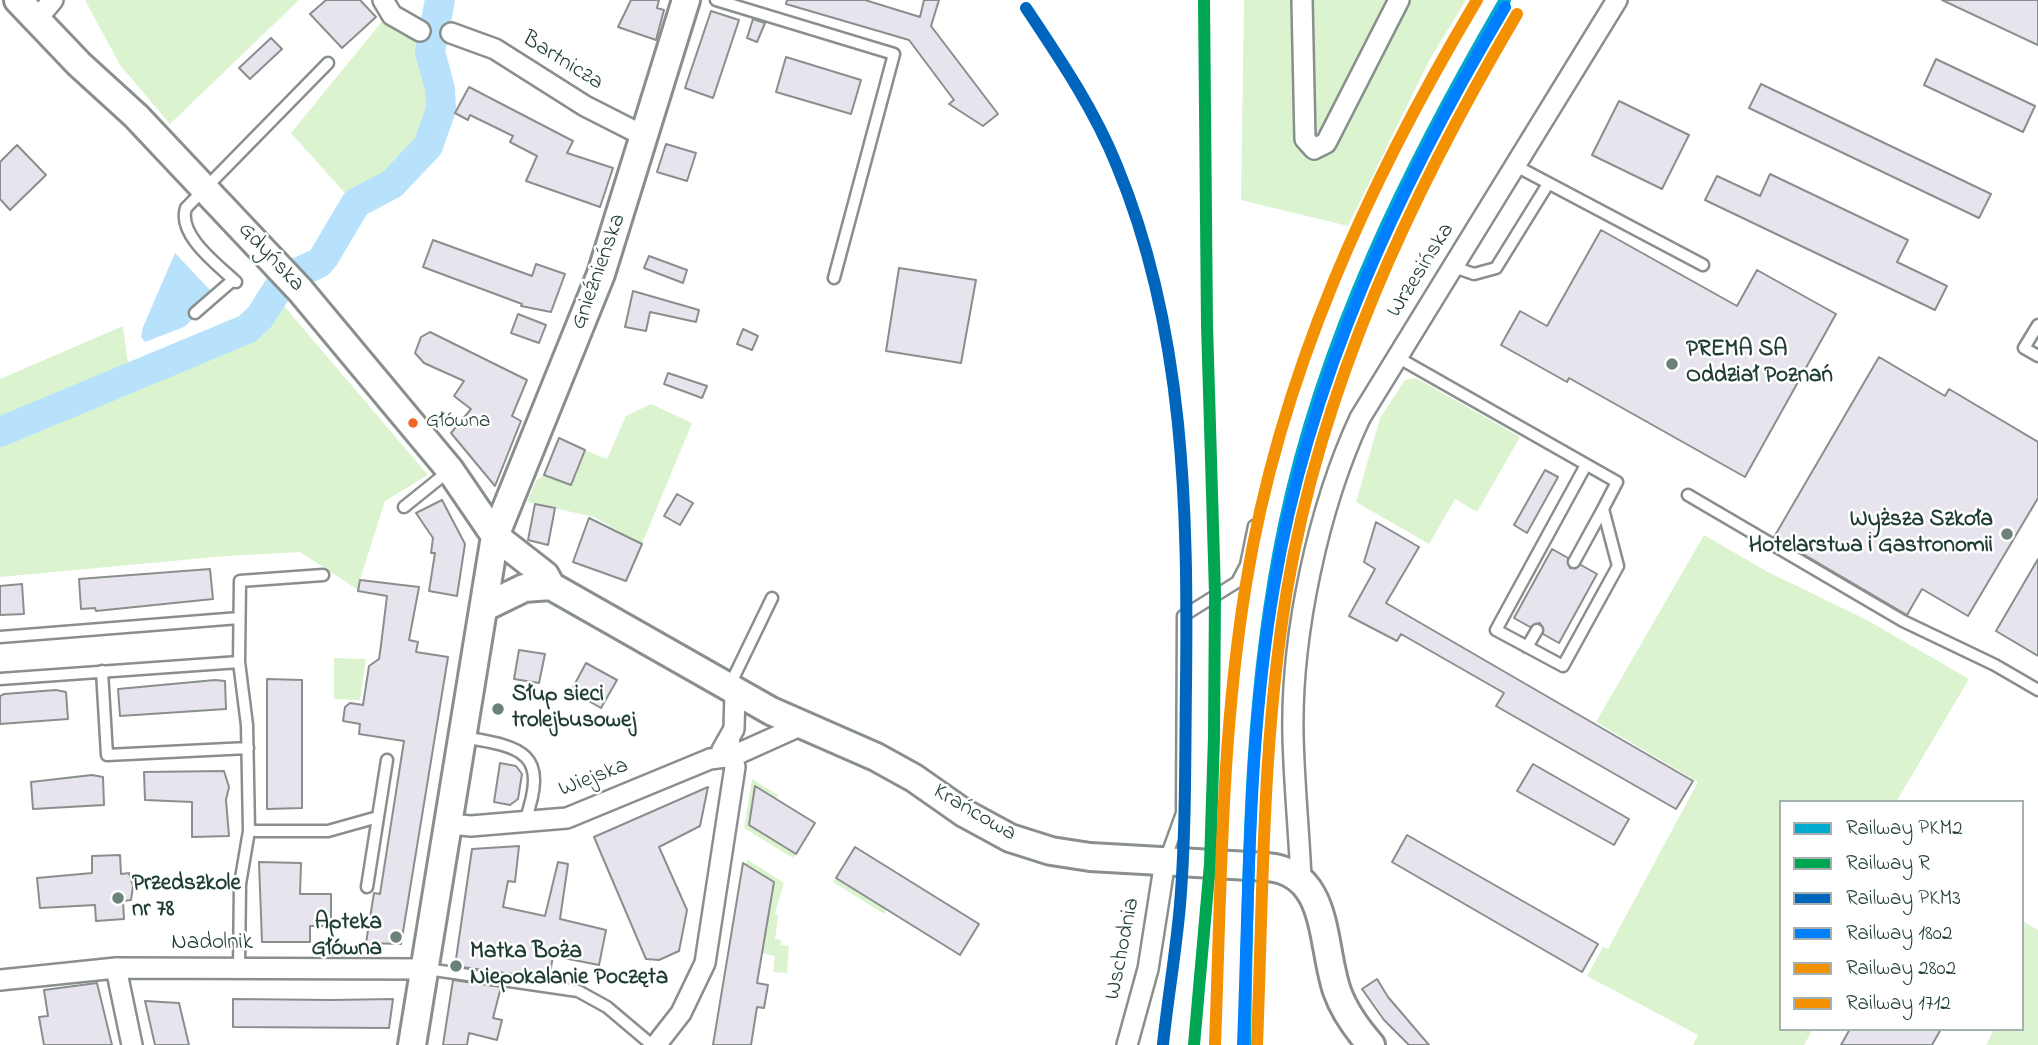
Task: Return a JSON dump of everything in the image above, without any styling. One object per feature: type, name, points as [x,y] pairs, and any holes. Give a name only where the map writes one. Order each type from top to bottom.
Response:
[{"type":"street","points":[[383,0],[392,15],[420,31]]},
{"type":"street","name":"Gnieźnieńska","points":[[495,536],[601,274],[646,137],[686,0]]},
{"type":"street","points":[[1302,0],[1305,139],[1314,149],[1326,143],[1399,0]]},
{"type":"street","name":"Wrzesińska","points":[[1301,878],[1293,733],[1301,620],[1328,499],[1342,457],[1360,418],[1617,0]]},
{"type":"street","name":"Gdyńska","points":[[29,4],[79,64],[136,116],[300,290],[450,470],[495,536]]},
{"type":"street","name":"Bartnicza","points":[[451,33],[495,49],[585,106],[646,137]]},
{"type":"street","points":[[495,536],[502,568],[524,588]]},
{"type":"street","points":[[412,1045],[495,536]]},
{"type":"street","name":"Krańcowa","points":[[495,536],[545,575],[551,586],[732,690],[802,725],[876,757],[914,778],[984,825],[1018,841],[1066,854],[1280,868],[1301,878]]},
{"type":"street","points":[[485,607],[524,588],[551,586]]},
{"type":"street","points":[[654,1045],[681,1013],[705,963],[736,767],[731,748],[735,723],[732,690]]},
{"type":"street","name":"Wiejska","points":[[448,824],[471,827],[567,818],[731,748],[802,725]]},
{"type":"street","name":"Wschodnia","points":[[1127,1045],[1148,969],[1165,861]]},
{"type":"street","points":[[1301,878],[1318,908],[1337,991],[1351,1021],[1371,1045]]},
{"type":"street","points":[[117,968],[132,1045]]},
{"type":"street","name":"Nadolnik","points":[[0,980],[117,968],[424,969]]},
{"type":"lane","points":[[716,0],[894,54],[834,278]]},
{"type":"lane","points":[[195,313],[234,281],[185,226],[186,208],[328,63]]},
{"type":"lane","points":[[1516,166],[1703,265]]},
{"type":"lane","points":[[1454,267],[1474,274],[1496,268],[1548,184]]},
{"type":"lane","points":[[2038,325],[2024,348],[2038,356]]},
{"type":"lane","points":[[1397,357],[1616,482],[1574,562]]},
{"type":"lane","points":[[1586,465],[1496,630],[1563,666],[1618,566],[1603,509]]},
{"type":"lane","points":[[404,507],[450,470]]},
{"type":"lane","points":[[1688,495],[1903,621],[2038,690]]},
{"type":"lane","points":[[1165,861],[1182,813],[1182,616],[1237,582],[1246,565],[1254,526]]},
{"type":"lane","points":[[239,968],[240,884],[249,831],[248,748],[243,674],[239,662],[240,582],[323,575]]},
{"type":"lane","points":[[732,690],[772,598]]},
{"type":"lane","points":[[0,637],[239,618]]},
{"type":"lane","points":[[1527,647],[1537,630]]},
{"type":"lane","points":[[0,679],[239,662]]},
{"type":"lane","points":[[102,671],[107,755],[248,748]]},
{"type":"lane","points":[[463,737],[511,746],[526,757],[535,774],[535,785],[525,821]]},
{"type":"lane","points":[[367,887],[387,760]]},
{"type":"lane","points":[[249,831],[330,831],[379,817]]},
{"type":"lane","points":[[424,969],[578,991],[607,1007],[654,1045]]},
{"type":"green space","points":[[85,0],[299,0],[170,124],[120,65]]},
{"type":"green space","points":[[1244,0],[1466,0],[1430,59],[1348,226],[1241,200]]},
{"type":"green space","points":[[384,19],[426,44],[428,71],[435,90],[431,110],[403,163],[384,180],[352,201],[291,133]]},
{"type":"green space","points":[[284,306],[428,475],[385,501],[357,589],[300,552],[226,556],[0,577],[0,379],[123,326],[128,364]]},
{"type":"green space","points":[[1416,378],[1520,437],[1477,512],[1455,499],[1429,544],[1356,502],[1380,418],[1405,380]]},
{"type":"green space","points":[[651,404],[692,423],[642,544],[594,517],[527,502],[536,481],[544,475],[571,485],[585,450],[607,459],[626,416]]},
{"type":"green space","points":[[1704,535],[1768,572],[1867,620],[1969,679],[1897,800],[1779,800],[1779,1031],[1812,1031],[1804,1045],[1693,1045],[1698,1035],[1587,976],[1603,947],[1608,949],[1698,782],[1596,722]]},
{"type":"green space","points":[[334,658],[366,659],[360,700],[334,699]]},
{"type":"green space","points":[[752,779],[778,795],[776,799],[755,791],[749,825],[796,854],[793,858],[744,828]]},
{"type":"green space","points":[[748,860],[784,883],[775,913],[778,916],[775,939],[781,940],[781,945],[789,946],[787,973],[773,972],[775,956],[762,953],[770,880],[744,866]]},
{"type":"green space","points":[[836,878],[887,909],[884,914],[833,882]]},
{"type":"green space","points":[[2024,922],[2038,930],[2038,1045],[1986,1045],[1993,1031],[2024,1031]]},
{"type":"water","points":[[175,253],[210,290],[192,310],[197,315],[184,327],[145,342],[141,337],[143,327]]},
{"type":"building","points":[[326,0],[360,0],[376,17],[342,48],[310,14]]},
{"type":"building","points":[[631,0],[659,0],[657,8],[664,10],[656,40],[618,27]]},
{"type":"building","points":[[787,0],[865,0],[920,17],[924,0],[939,0],[931,26],[998,114],[983,126],[949,104],[954,100],[909,40],[786,4]]},
{"type":"building","points":[[1942,0],[2038,0],[2038,45]]},
{"type":"building","points":[[711,11],[739,20],[713,98],[685,88]]},
{"type":"building","points":[[753,19],[765,23],[757,42],[747,38]]},
{"type":"building","points":[[271,38],[282,49],[250,79],[239,68]]},
{"type":"building","points":[[786,57],[861,80],[851,114],[776,92]]},
{"type":"building","points":[[1936,59],[2035,106],[2023,132],[1924,85]]},
{"type":"building","points":[[1761,84],[1991,194],[1979,218],[1749,108]]},
{"type":"building","points":[[469,87],[573,141],[567,153],[613,168],[600,207],[526,181],[537,156],[510,142],[513,136],[470,115],[468,120],[455,113]]},
{"type":"building","points":[[1619,101],[1689,135],[1662,189],[1592,155]]},
{"type":"building","points":[[666,144],[696,153],[687,181],[657,172]]},
{"type":"building","points":[[17,145],[46,175],[10,210],[0,199],[0,162]]},
{"type":"building","points":[[1770,174],[1908,240],[1897,262],[1947,286],[1935,310],[1705,200],[1717,176],[1760,196]]},
{"type":"building","name":"PREMA SA Oddział Poznań","points":[[1601,230],[1737,306],[1757,270],[1836,314],[1745,477],[1569,378],[1567,382],[1501,345],[1520,311],[1547,326]]},
{"type":"building","points":[[433,240],[532,276],[536,264],[565,274],[551,312],[521,306],[522,304],[423,267]]},
{"type":"building","points":[[649,256],[687,270],[683,283],[644,268]]},
{"type":"building","points":[[899,268],[976,280],[961,363],[886,351]]},
{"type":"building","points":[[633,291],[699,310],[696,322],[650,312],[646,331],[625,327]]},
{"type":"building","points":[[518,314],[546,325],[539,343],[511,333]]},
{"type":"building","points":[[743,329],[758,336],[752,350],[737,344]]},
{"type":"building","points":[[430,332],[527,380],[512,416],[521,421],[495,486],[451,433],[471,409],[454,396],[464,381],[424,363],[415,353],[421,337]]},
{"type":"building","points":[[1879,357],[1945,396],[1949,389],[2038,442],[2038,498],[1968,616],[1922,589],[1907,615],[1774,537]]},
{"type":"building","points":[[668,373],[707,386],[702,398],[664,384]]},
{"type":"building","points":[[559,438],[585,450],[571,485],[544,475]]},
{"type":"building","points":[[1545,470],[1558,477],[1527,533],[1514,525]]},
{"type":"building","points":[[677,494],[693,503],[680,525],[664,516]]},
{"type":"building","points":[[442,500],[465,544],[457,596],[429,591],[435,553],[431,553],[433,538],[416,513]]},
{"type":"building","points":[[535,504],[555,508],[548,545],[528,540]]},
{"type":"building","points":[[589,518],[642,544],[626,581],[573,562]]},
{"type":"building","points":[[1376,522],[1419,547],[1386,603],[1693,781],[1676,809],[1496,706],[1504,693],[1401,634],[1397,641],[1349,616],[1375,569],[1364,562]]},
{"type":"building","points":[[1552,549],[1568,558],[1570,568],[1581,565],[1597,574],[1559,643],[1543,634],[1540,623],[1530,627],[1514,618]]},
{"type":"building","points":[[2038,559],[2038,656],[1996,631]]},
{"type":"building","points":[[210,569],[213,599],[96,611],[95,608],[81,609],[79,579]]},
{"type":"building","points":[[360,580],[419,587],[409,640],[418,642],[416,652],[448,657],[401,944],[366,943],[374,893],[380,894],[404,741],[359,734],[360,724],[343,721],[345,707],[350,703],[363,705],[369,666],[379,659],[387,596],[358,591]]},
{"type":"building","points":[[22,584],[24,614],[0,615],[0,586]]},
{"type":"building","points":[[519,650],[545,654],[539,683],[514,679]]},
{"type":"building","points":[[586,663],[617,680],[601,708],[571,691]]},
{"type":"building","points":[[267,679],[302,680],[302,808],[267,809]]},
{"type":"building","points":[[225,681],[226,709],[120,716],[118,689]]},
{"type":"building","points":[[56,690],[66,692],[68,719],[0,724],[0,696]]},
{"type":"building","points":[[500,763],[516,766],[522,774],[518,799],[510,805],[494,802]]},
{"type":"building","points":[[1533,764],[1629,819],[1614,845],[1517,791]]},
{"type":"building","points":[[224,771],[229,787],[226,800],[229,836],[192,837],[192,802],[145,800],[144,772]]},
{"type":"building","points":[[92,775],[103,777],[104,805],[33,809],[31,782]]},
{"type":"building","points":[[755,786],[815,823],[796,854],[749,825]]},
{"type":"building","points":[[708,787],[700,826],[659,847],[687,910],[679,951],[659,960],[646,959],[594,837]]},
{"type":"building","points":[[1407,835],[1598,944],[1582,972],[1392,862]]},
{"type":"building","points":[[519,846],[515,882],[508,881],[503,907],[545,916],[558,862],[568,864],[560,919],[606,930],[599,965],[553,956],[549,979],[455,966],[472,849]]},
{"type":"building","points":[[855,847],[979,924],[960,955],[836,878]]},
{"type":"building","points":[[120,855],[121,874],[129,873],[133,886],[131,900],[123,901],[124,919],[96,921],[95,905],[40,908],[37,878],[92,873],[92,856]]},
{"type":"building","points":[[259,862],[301,863],[300,894],[331,894],[331,926],[310,926],[310,942],[262,942]]},
{"type":"building","points":[[743,863],[774,882],[757,983],[768,985],[764,1008],[757,1007],[751,1045],[713,1045]]},
{"type":"building","points":[[1377,979],[1388,997],[1429,1045],[1409,1045],[1384,1020],[1362,989]]},
{"type":"building","points":[[453,980],[501,987],[493,1018],[502,1020],[497,1040],[469,1033],[467,1045],[443,1045]]},
{"type":"building","points":[[97,983],[112,1045],[44,1045],[39,1017],[48,1016],[44,990]]},
{"type":"building","points":[[233,999],[393,999],[389,1028],[233,1027]]},
{"type":"building","points":[[145,1001],[179,1003],[189,1045],[155,1045]]},
{"type":"building","points":[[1849,1031],[1940,1031],[1932,1045],[1841,1045]]},
{"type":"waterway","name":"Główna","points":[[0,432],[247,329],[260,317],[284,279],[319,263],[356,203],[392,184],[428,146],[441,109],[440,89],[430,52],[440,0]]},
{"type":"rail line","name":"R","points":[[1194,1045],[1210,864],[1214,737],[1215,594],[1207,325],[1204,0]]},
{"type":"rail line","name":"2802","points":[[1215,1044],[1223,814],[1231,698],[1246,584],[1261,506],[1281,430],[1334,281],[1400,138],[1477,0]]},
{"type":"rail line","name":"PKM2","points":[[1245,1045],[1249,849],[1263,654],[1284,525],[1301,455],[1321,387],[1373,254],[1435,125],[1505,0]]},
{"type":"rail line","name":"1802","points":[[1243,1045],[1254,758],[1265,644],[1290,509],[1334,359],[1362,286],[1429,145],[1505,7]]},
{"type":"rail line","name":"PKM3","points":[[1026,8],[1087,104],[1117,166],[1140,228],[1157,292],[1178,421],[1186,553],[1185,795],[1182,878],[1163,1044]]},
{"type":"rail line","name":"1712","points":[[1257,1045],[1268,760],[1279,646],[1303,513],[1347,364],[1375,292],[1441,151],[1517,14]]},
{"type":"place","name":"PREMA SA Oddział Poznań","points":[[1672,364]]},
{"type":"place","name":"Główna","points":[[413,423]]},
{"type":"place","name":"Wyższa Szkoła Hotelarstwa i Gastronomii","points":[[2007,534]]},
{"type":"place","name":"Słup sieci trolejbusowej","points":[[498,709]]},
{"type":"place","name":"Przedszkole nr 78","points":[[118,898]]},
{"type":"place","name":"Apteka Główna","points":[[396,937]]},
{"type":"place","name":"Matka Boża Niepokalanie Poczęta","points":[[456,966]]}]
